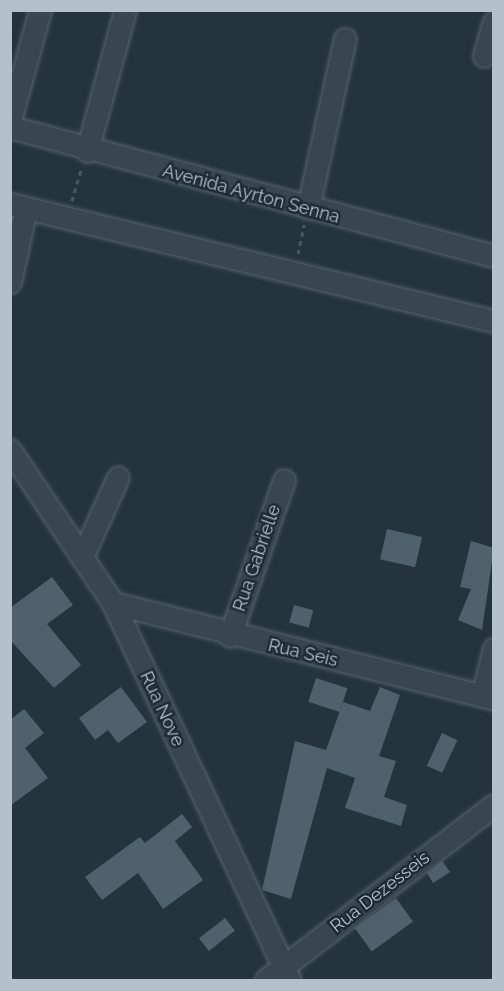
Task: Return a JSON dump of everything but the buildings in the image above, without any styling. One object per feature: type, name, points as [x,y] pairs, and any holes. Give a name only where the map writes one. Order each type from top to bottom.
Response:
[{"type":"street","points":[[10,120],[40,10]]},
{"type":"street","points":[[87,151],[124,10]]},
{"type":"street","points":[[484,56],[494,22]]},
{"type":"street","points":[[308,208],[345,39]]},
{"type":"street","name":"Avenida Ayrton Senna","points":[[10,127],[87,151],[494,256]]},
{"type":"street","points":[[10,282],[18,206],[494,321]]},
{"type":"street","name":"Rua Nove","points":[[11,450],[113,603],[286,974]]},
{"type":"street","points":[[83,555],[118,477]]},
{"type":"street","name":"Rua Gabrielle","points":[[230,636],[284,480]]},
{"type":"street","name":"Rua Seis","points":[[113,603],[230,636],[488,698]]},
{"type":"street","points":[[488,698],[494,649]]},
{"type":"street","name":"Rua Dezesseis","points":[[266,981],[286,974],[494,805]]},
{"type":"path","points":[[66,217],[87,151]]},
{"type":"path","points":[[294,271],[308,208]]}]
